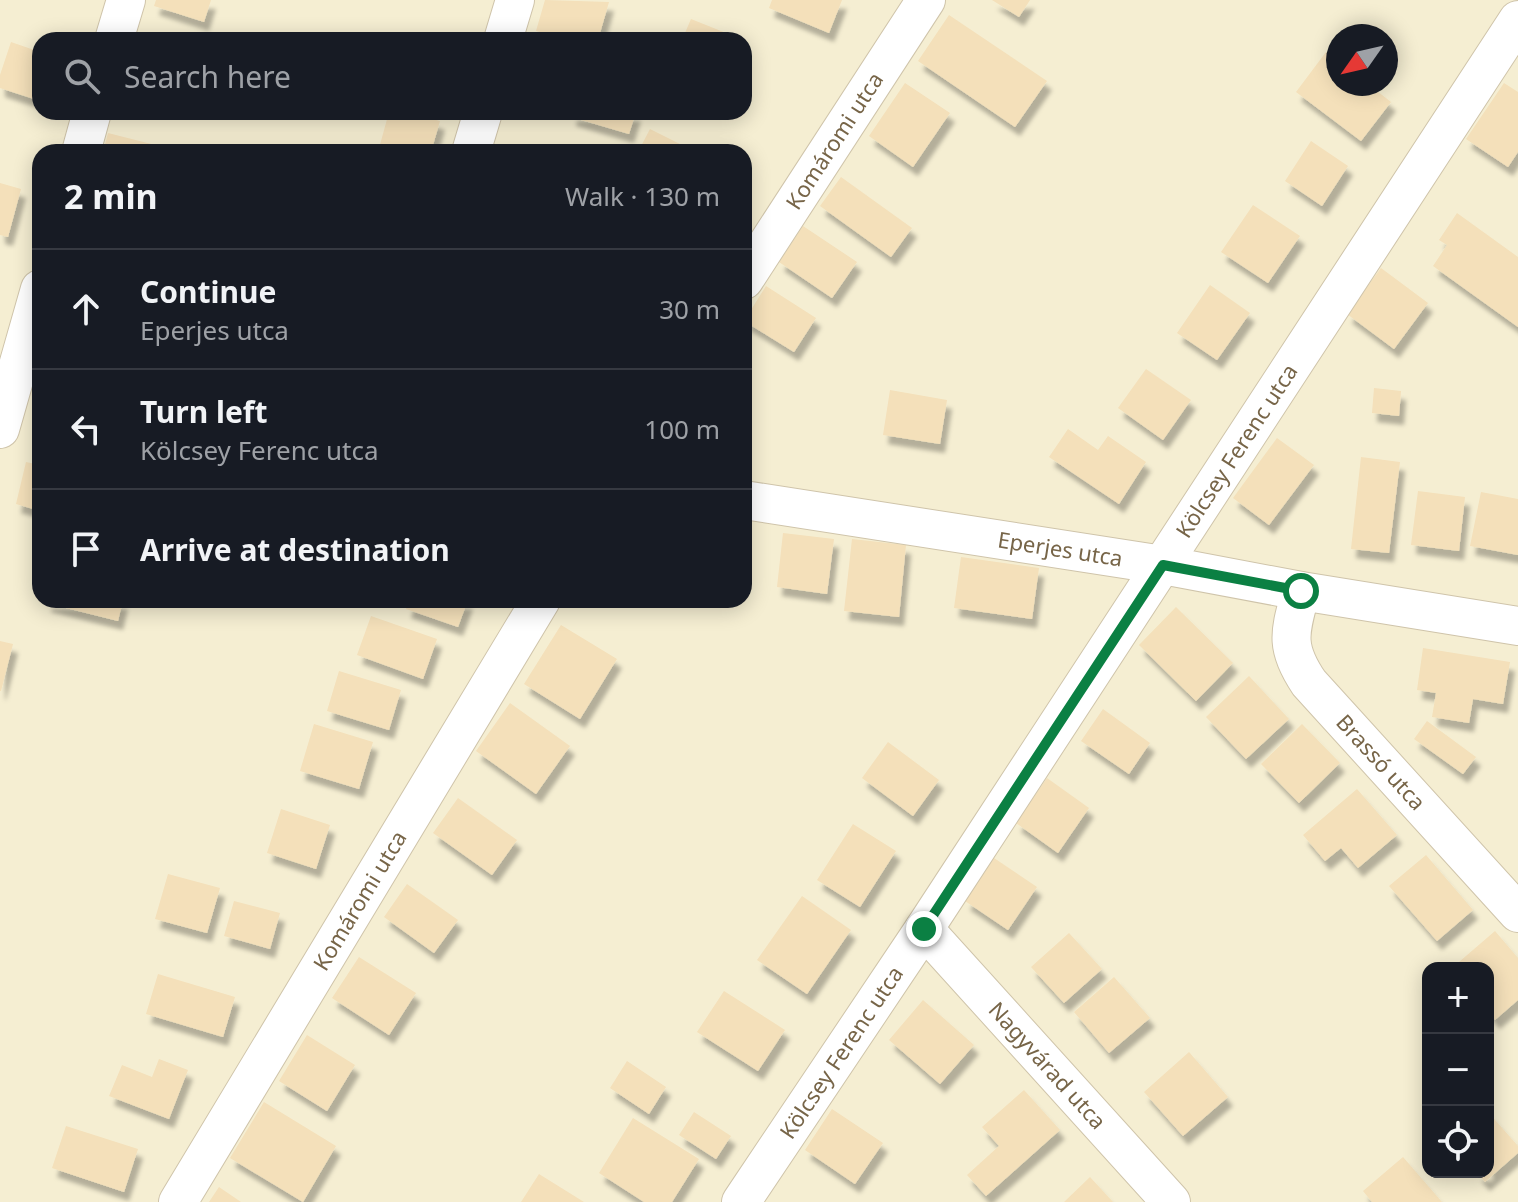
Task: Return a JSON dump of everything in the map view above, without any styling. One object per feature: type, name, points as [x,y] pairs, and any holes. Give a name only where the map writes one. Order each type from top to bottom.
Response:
[{"type":"street","points":[[116,32],[126,0]]},
{"type":"street","points":[[505,32],[515,0]]},
{"type":"street","name":"Komáromi utca","points":[[752,268],[926,0]]},
{"type":"street","name":"Kölcsey Ferenc utca","points":[[741,1202],[924,929],[1518,20]]},
{"type":"street","points":[[83,144],[90,120]]},
{"type":"street","points":[[473,144],[481,120]]},
{"type":"street","points":[[0,429],[28,305]]},
{"type":"street","name":"Eperjes utca","points":[[752,501],[1163,565],[1518,626]]},
{"type":"street","name":"Brassó utca","points":[[1301,591],[1293,622],[1291,644],[1294,662],[1309,683],[1518,913]]},
{"type":"street","name":"Komáromi utca","points":[[178,1202],[536,608]]},
{"type":"street","name":"Nagyvárad utca","points":[[924,929],[1171,1202]]},
{"type":"shaded area","points":[[0,0],[1518,0],[1518,1202],[0,1202]]},
{"type":"building","points":[[156,0],[211,0],[204,22],[154,6]]},
{"type":"building","points":[[545,0],[609,2],[600,32],[536,31]]},
{"type":"building","points":[[772,0],[842,0],[829,33],[769,8]]},
{"type":"building","points":[[992,0],[1030,0],[1019,17]]},
{"type":"building","points":[[949,15],[1047,81],[1015,127],[918,61]]},
{"type":"building","points":[[691,19],[724,32],[685,32]]},
{"type":"building","points":[[11,42],[32,49],[32,98],[0,88],[0,75]]},
{"type":"building","points":[[1326,52],[1326,96],[1383,96],[1391,102],[1361,141],[1296,92]]},
{"type":"building","points":[[905,83],[950,113],[913,167],[869,136]]},
{"type":"building","points":[[1504,83],[1518,92],[1518,152],[1508,167],[1466,139]]},
{"type":"building","points":[[387,120],[440,121],[433,144],[380,144]]},
{"type":"building","points":[[581,120],[633,120],[629,134]]},
{"type":"building","points":[[650,129],[680,144],[642,144]]},
{"type":"building","points":[[108,133],[151,144],[105,144]]},
{"type":"building","points":[[1311,141],[1348,166],[1322,206],[1285,181]]},
{"type":"building","points":[[841,177],[912,228],[891,257],[820,206]]},
{"type":"building","points":[[0,183],[21,189],[8,237],[0,235]]},
{"type":"building","points":[[1253,205],[1300,236],[1268,283],[1221,252]]},
{"type":"building","points":[[1457,213],[1518,257],[1518,327],[1433,266],[1447,245],[1439,240]]},
{"type":"building","points":[[803,226],[857,262],[832,298],[779,262]]},
{"type":"building","points":[[1381,268],[1428,303],[1394,349],[1347,314]]},
{"type":"building","points":[[1210,285],[1250,313],[1217,360],[1177,333]]},
{"type":"building","points":[[766,286],[816,318],[794,352],[752,326],[752,308]]},
{"type":"building","points":[[1146,369],[1191,400],[1163,440],[1118,408]]},
{"type":"building","points":[[1374,388],[1401,391],[1399,416],[1372,413]]},
{"type":"building","points":[[890,390],[947,400],[940,444],[883,435]]},
{"type":"building","points":[[1068,429],[1098,450],[1108,436],[1146,462],[1119,504],[1049,457]]},
{"type":"building","points":[[1277,438],[1314,465],[1269,525],[1233,498]]},
{"type":"building","points":[[1361,457],[1400,462],[1389,553],[1351,549]]},
{"type":"building","points":[[26,462],[32,463],[32,509],[16,504]]},
{"type":"building","points":[[1418,491],[1465,497],[1459,551],[1411,545]]},
{"type":"building","points":[[1481,492],[1518,499],[1518,555],[1470,546]]},
{"type":"building","points":[[783,533],[834,539],[827,594],[777,587]]},
{"type":"building","points":[[852,539],[906,545],[899,617],[844,611]]},
{"type":"building","points":[[961,557],[1039,568],[1032,619],[954,608]]},
{"type":"building","points":[[1176,607],[1233,663],[1196,701],[1139,645]]},
{"type":"building","points":[[66,608],[121,608],[118,621]]},
{"type":"building","points":[[406,608],[465,608],[458,627]]},
{"type":"building","points":[[371,616],[437,639],[423,679],[357,655]]},
{"type":"building","points":[[561,625],[617,659],[580,719],[524,684]]},
{"type":"building","points":[[0,641],[13,644],[1,691],[0,691]]},
{"type":"building","points":[[1423,648],[1510,662],[1503,704],[1473,699],[1469,723],[1432,717],[1436,693],[1417,690]]},
{"type":"building","points":[[339,671],[401,690],[389,730],[327,711]]},
{"type":"building","points":[[1249,676],[1289,719],[1246,759],[1206,717]]},
{"type":"building","points":[[510,703],[570,746],[536,794],[476,751]]},
{"type":"building","points":[[1103,709],[1150,743],[1129,774],[1081,741]]},
{"type":"building","points":[[1427,721],[1476,757],[1463,774],[1414,739]]},
{"type":"building","points":[[314,724],[373,742],[359,789],[300,771]]},
{"type":"building","points":[[1302,724],[1340,763],[1299,803],[1261,764]]},
{"type":"building","points":[[888,742],[939,780],[913,816],[862,778]]},
{"type":"building","points":[[1047,778],[1089,808],[1058,853],[1016,823]]},
{"type":"building","points":[[1357,789],[1397,835],[1358,868],[1341,848],[1325,861],[1303,835]]},
{"type":"building","points":[[458,798],[517,840],[492,875],[433,833]]},
{"type":"building","points":[[281,809],[330,825],[316,869],[267,853]]},
{"type":"building","points":[[853,824],[896,851],[860,907],[817,880]]},
{"type":"building","points":[[1426,855],[1473,910],[1437,941],[1389,886]]},
{"type":"building","points":[[994,858],[1037,887],[1008,930],[965,901]]},
{"type":"building","points":[[168,874],[220,888],[207,933],[155,919]]},
{"type":"building","points":[[407,884],[458,920],[434,953],[384,917]]},
{"type":"building","points":[[802,896],[851,930],[807,994],[757,960]]},
{"type":"building","points":[[234,901],[280,913],[270,949],[224,936]]},
{"type":"building","points":[[1495,931],[1518,958],[1518,1000],[1495,1020],[1494,962],[1459,962]]},
{"type":"building","points":[[1069,933],[1102,969],[1064,1003],[1031,967]]},
{"type":"building","points":[[359,957],[416,993],[389,1035],[332,998]]},
{"type":"building","points":[[158,974],[235,997],[223,1037],[146,1014]]},
{"type":"building","points":[[1114,977],[1150,1018],[1109,1053],[1074,1012]]},
{"type":"building","points":[[724,991],[785,1030],[758,1071],[697,1032]]},
{"type":"building","points":[[923,1000],[974,1045],[940,1084],[889,1040]]},
{"type":"building","points":[[307,1035],[355,1065],[327,1111],[279,1081]]},
{"type":"building","points":[[1189,1052],[1228,1097],[1183,1136],[1144,1092]]},
{"type":"building","points":[[159,1059],[188,1070],[169,1119],[109,1096],[122,1065],[152,1077]]},
{"type":"building","points":[[627,1061],[666,1087],[649,1114],[610,1088]]},
{"type":"building","points":[[1024,1090],[1060,1130],[986,1196],[967,1175],[999,1146],[982,1127]]},
{"type":"building","points":[[264,1102],[336,1146],[303,1202],[230,1158]]},
{"type":"building","points":[[832,1109],[883,1143],[855,1184],[805,1150]]},
{"type":"building","points":[[694,1112],[731,1136],[716,1159],[679,1135]]},
{"type":"building","points":[[633,1118],[699,1159],[672,1202],[644,1202],[599,1173]]},
{"type":"building","points":[[1494,1119],[1518,1146],[1518,1153],[1494,1174]]},
{"type":"building","points":[[66,1126],[138,1149],[124,1192],[52,1168]]},
{"type":"building","points":[[1403,1157],[1442,1202],[1372,1202],[1363,1191]]},
{"type":"building","points":[[539,1174],[584,1202],[521,1202]]},
{"type":"building","points":[[1090,1177],[1113,1202],[1064,1202]]},
{"type":"building","points":[[219,1187],[241,1202],[209,1202]]},
{"type":"route","points":[[924,929],[1163,565],[1301,591]]}]
